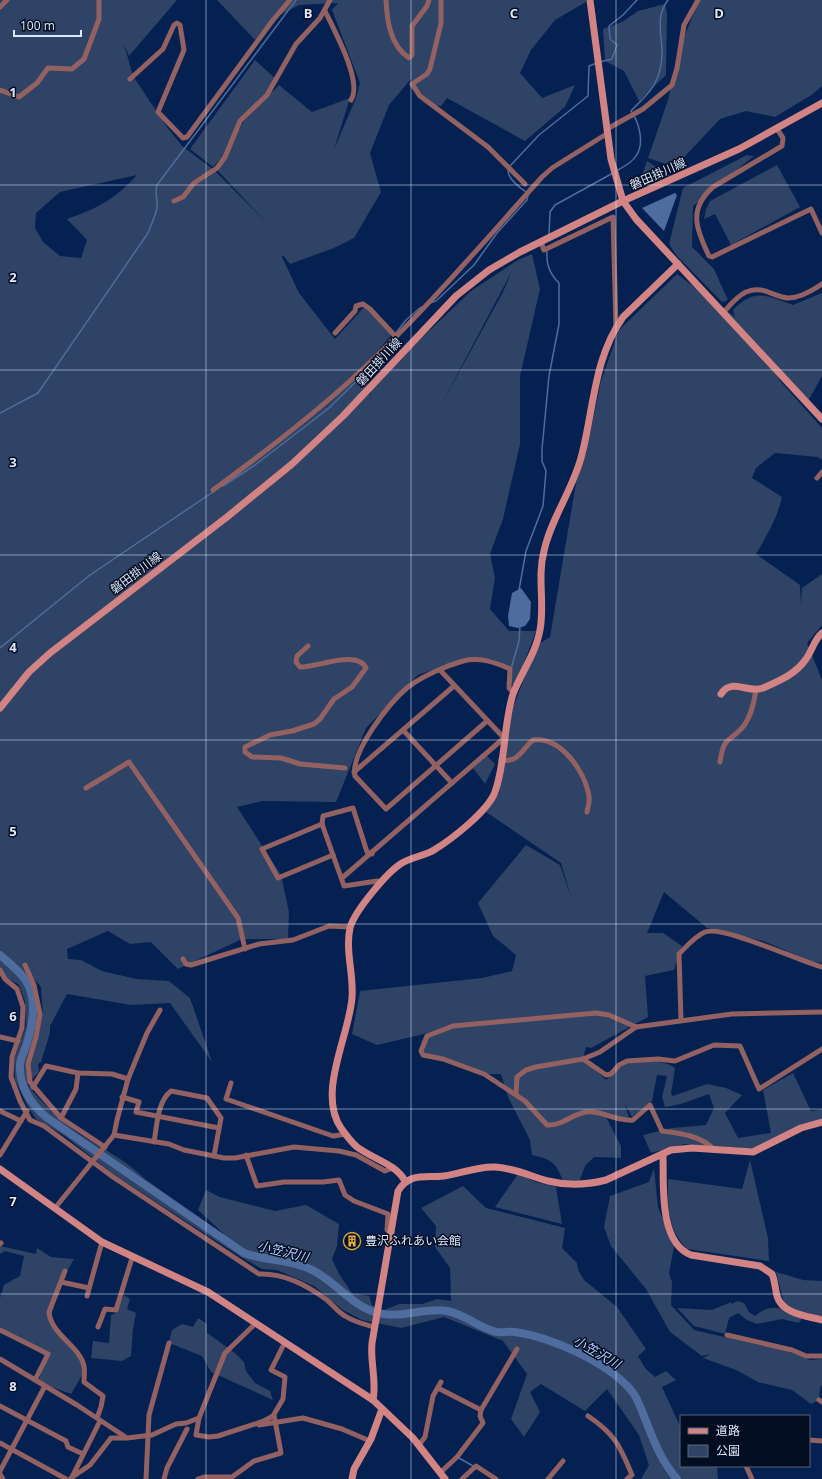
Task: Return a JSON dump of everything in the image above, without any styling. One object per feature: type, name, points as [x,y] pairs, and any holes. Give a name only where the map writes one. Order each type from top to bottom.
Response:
[{"type":"street","points":[[0,7],[7,0]]},
{"type":"street","points":[[0,90],[20,97],[37,83],[48,68],[68,70],[76,67],[84,59],[99,19],[99,0]]},
{"type":"street","points":[[130,79],[163,49],[174,25],[177,23],[180,25],[184,50],[158,112],[175,133],[183,138],[187,137],[273,20],[290,0]]},
{"type":"street","points":[[174,201],[183,197],[194,183],[217,168],[225,157],[240,121],[267,95],[296,44],[325,11],[330,0]]},
{"type":"street","points":[[386,0],[388,26],[391,35],[409,58],[412,55],[412,26],[427,6],[429,0]]},
{"type":"street","points":[[441,0],[441,23],[430,69],[427,74],[412,84],[413,87],[420,96],[488,147],[525,184]]},
{"type":"street","points":[[590,0],[607,131],[615,177],[623,201],[636,219],[821,417]]},
{"type":"street","points":[[213,490],[312,415],[396,337],[542,177],[552,168],[643,109],[672,85],[677,68],[684,25],[698,0]]},
{"type":"street","points":[[325,11],[346,57],[354,82],[355,90],[351,100]]},
{"type":"street","name":"磐田掛川線","points":[[0,708],[29,672],[50,653],[227,517],[292,464],[343,416],[456,296],[489,270],[623,201],[686,174],[777,128],[822,102]]},
{"type":"street","points":[[777,128],[783,138],[782,146],[713,187],[706,193],[697,213],[698,233],[709,256],[712,257],[811,209],[822,233]]},
{"type":"street","points":[[541,242],[544,250],[613,217],[616,327]]},
{"type":"street","points":[[405,1181],[398,1171],[360,1149],[338,1124],[333,1109],[332,1091],[352,996],[348,939],[350,927],[361,907],[382,882],[401,864],[436,849],[482,813],[495,791],[504,738],[514,693],[540,632],[541,565],[544,549],[577,474],[583,452],[596,377],[607,346],[616,327],[623,317],[678,264]]},
{"type":"street","points":[[723,312],[737,298],[752,291],[768,291],[783,297],[793,297],[822,284]]},
{"type":"street","points":[[335,333],[355,311],[356,306],[363,304],[370,309],[396,337]]},
{"type":"street","points":[[817,478],[822,472]]},
{"type":"street","points":[[721,694],[725,688],[730,686],[756,690],[786,677],[800,666],[822,633]]},
{"type":"street","points":[[308,646],[297,656],[296,662],[300,667],[330,661],[356,660],[365,665],[366,668],[352,687],[334,699],[320,719],[314,724],[292,731],[270,735],[245,747],[245,752],[252,757],[281,758],[300,764],[345,768]]},
{"type":"street","points":[[487,721],[386,809],[355,776],[355,764],[366,739],[386,711],[409,687],[440,670],[468,660],[493,662],[510,669],[509,688],[514,693]]},
{"type":"street","points":[[440,670],[504,738]]},
{"type":"street","points":[[354,772],[454,686]]},
{"type":"street","points":[[720,762],[723,745],[743,727],[751,713],[756,690]]},
{"type":"street","points":[[403,730],[452,783]]},
{"type":"street","points":[[342,878],[372,854],[504,738]]},
{"type":"street","points":[[501,760],[510,760],[518,757],[533,740],[538,739],[554,743],[570,758],[580,773],[589,796],[588,812]]},
{"type":"street","points":[[86,788],[129,762],[238,918],[245,949]]},
{"type":"street","points":[[372,854],[367,852],[353,808],[323,816],[322,824],[344,886],[377,881],[382,882]]},
{"type":"street","points":[[322,824],[262,849],[278,878],[333,855]]},
{"type":"street","points":[[183,959],[186,964],[191,965],[259,944],[293,940],[329,926],[350,927]]},
{"type":"street","points":[[681,1020],[679,954],[705,932],[711,931],[736,936],[822,967]]},
{"type":"street","points":[[25,965],[34,985],[40,1014],[36,1037],[28,1064],[28,1076],[33,1087],[61,1118],[104,1147]]},
{"type":"street","points":[[0,970],[5,979],[17,989],[20,996],[23,1017],[18,1041],[12,1057],[11,1077],[20,1101],[30,1120],[44,1126],[95,1161],[113,1177],[258,1274],[280,1276],[305,1286],[327,1301],[344,1316],[374,1327]]},
{"type":"street","points":[[55,1208],[95,1161],[114,1135],[122,1097],[128,1079],[147,1033],[160,1010]]},
{"type":"street","points":[[516,1094],[517,1077],[526,1070],[583,1060],[600,1052],[636,1027],[732,1014],[822,1012]]},
{"type":"street","points":[[636,1027],[609,1015],[586,1013],[453,1026],[430,1033],[425,1039],[421,1051],[423,1055],[471,1068],[516,1094],[525,1100],[547,1125],[561,1123],[587,1112],[599,1113],[616,1119],[633,1120],[650,1105],[662,1131],[709,1143],[714,1150]]},
{"type":"street","points":[[0,1038],[18,1041]]},
{"type":"street","points":[[583,1060],[606,1075],[611,1074],[619,1066],[632,1060],[675,1060],[714,1045],[740,1046],[758,1089],[822,1049]]},
{"type":"street","points":[[33,1087],[46,1066],[78,1073],[112,1074],[128,1079]]},
{"type":"street","points":[[61,1118],[76,1089],[78,1073]]},
{"type":"street","points":[[231,1083],[226,1099],[333,1136],[346,1134]]},
{"type":"street","points":[[154,1142],[165,1095],[171,1091],[207,1098],[221,1118],[214,1156]]},
{"type":"street","points":[[122,1097],[139,1102],[136,1112],[219,1128]]},
{"type":"street","points":[[0,1155],[26,1111]]},
{"type":"street","points":[[0,1112],[21,1121]]},
{"type":"street","points":[[373,1400],[375,1384],[371,1350],[374,1327],[379,1308],[398,1191],[405,1181],[411,1178],[446,1176],[493,1167],[518,1170],[548,1181],[569,1185],[597,1182],[606,1180],[663,1154],[682,1148],[753,1152],[801,1128],[822,1122]]},
{"type":"street","points":[[114,1135],[170,1144],[184,1150],[214,1156],[235,1158],[294,1147],[323,1149],[356,1155],[385,1171],[393,1168]]},
{"type":"street","points":[[663,1154],[665,1215],[678,1246],[684,1252],[691,1255],[760,1266],[772,1274],[777,1296],[784,1307],[790,1311],[822,1320]]},
{"type":"street","points":[[246,1155],[257,1186],[284,1182],[323,1182],[339,1180],[345,1195],[354,1201],[388,1214],[387,1230],[391,1232]]},
{"type":"street","points":[[0,1169],[102,1242],[132,1258],[208,1292],[373,1400],[419,1445],[446,1479]]},
{"type":"street","points":[[87,1296],[102,1242]]},
{"type":"street","points":[[98,1327],[102,1312],[105,1309],[116,1310],[132,1258]]},
{"type":"street","points":[[65,1271],[49,1312],[50,1318],[61,1336],[80,1356],[84,1366],[84,1382],[103,1396],[99,1420],[69,1479]]},
{"type":"street","points":[[61,1282],[89,1288]]},
{"type":"street","points":[[256,1323],[225,1353],[199,1418],[196,1435],[209,1437],[258,1423],[274,1415]]},
{"type":"street","points":[[0,1330],[48,1354],[35,1380]]},
{"type":"street","points":[[728,1335],[792,1350],[806,1356],[822,1356]]},
{"type":"street","points":[[146,1479],[149,1415],[169,1342]]},
{"type":"street","points":[[198,1479],[204,1477],[232,1477],[254,1461],[281,1453],[274,1415],[282,1399],[285,1377],[271,1370],[285,1342]]},
{"type":"street","points":[[441,1472],[457,1457],[483,1423],[480,1416],[481,1410],[517,1349]]},
{"type":"street","points":[[0,1359],[46,1386],[127,1438]]},
{"type":"street","points":[[419,1445],[425,1437],[433,1396],[441,1382]]},
{"type":"street","points":[[3,1479],[0,1473],[46,1386]]},
{"type":"street","points":[[438,1388],[481,1410]]},
{"type":"street","points":[[0,1406],[66,1441],[68,1447],[83,1454]]},
{"type":"street","points":[[352,1479],[354,1469],[370,1441],[382,1409]]},
{"type":"street","points":[[588,1416],[603,1425],[619,1444],[632,1475],[627,1479]]},
{"type":"street","points":[[69,1479],[90,1465],[111,1438],[148,1436],[176,1424],[186,1423],[199,1418]]},
{"type":"street","points":[[258,1423],[259,1426],[303,1418],[336,1427],[370,1441]]},
{"type":"street","points":[[164,1479],[167,1468],[187,1429]]},
{"type":"street","points":[[810,1440],[822,1441]]},
{"type":"street","points":[[0,1443],[69,1479]]},
{"type":"street","points":[[548,1479],[563,1461]]},
{"type":"street","points":[[462,1479],[476,1466],[496,1479]]},
{"type":"street","points":[[746,1467],[752,1479]]},
{"type":"green space","points":[[0,0],[177,0],[129,56],[124,44],[133,76],[167,127],[182,146],[214,170],[266,222],[218,171],[243,122],[279,85],[312,112],[350,98],[334,149],[356,98],[360,83],[332,10],[338,3],[299,5],[271,20],[255,40],[217,0],[586,0],[586,2],[555,20],[531,50],[520,73],[542,98],[575,85],[565,107],[525,141],[447,98],[441,106],[430,105],[411,79],[389,105],[370,153],[381,192],[354,238],[334,248],[290,264],[283,255],[282,257],[299,293],[335,339],[366,305],[393,333],[361,370],[369,388],[371,402],[370,387],[471,291],[518,260],[532,254],[540,289],[520,376],[520,444],[503,519],[490,554],[495,578],[490,609],[509,631],[536,631],[514,689],[510,680],[512,668],[492,659],[466,658],[418,675],[366,728],[336,802],[263,801],[237,807],[281,875],[289,912],[288,939],[242,939],[178,969],[151,942],[130,944],[108,931],[67,949],[68,959],[81,960],[102,971],[136,979],[169,981],[190,998],[212,1062],[170,1003],[131,1005],[67,994],[50,1026],[50,1033],[41,1062],[38,1064],[39,1072],[27,1084],[48,1108],[64,1122],[89,1140],[125,1162],[145,1179],[227,1237],[198,1210],[206,1190],[220,1197],[275,1211],[306,1205],[339,1224],[337,1246],[332,1259],[339,1274],[352,1293],[369,1296],[372,1305],[384,1310],[399,1304],[422,1304],[437,1299],[451,1301],[450,1268],[435,1247],[436,1226],[421,1208],[463,1186],[486,1208],[565,1228],[562,1248],[577,1263],[578,1270],[584,1280],[617,1307],[646,1349],[638,1356],[645,1368],[655,1377],[666,1371],[676,1380],[662,1387],[680,1426],[680,1467],[717,1467],[718,1479],[641,1479],[649,1465],[639,1435],[607,1389],[585,1411],[541,1384],[530,1392],[540,1412],[524,1437],[511,1419],[527,1374],[503,1341],[444,1317],[401,1328],[362,1320],[343,1310],[314,1286],[277,1270],[262,1269],[241,1257],[113,1174],[65,1136],[36,1119],[27,1105],[15,1080],[14,1059],[26,1026],[25,1001],[19,985],[3,975],[0,971]],"holes":[[[137,175],[121,191],[105,202],[67,219],[87,240],[81,258],[60,256],[43,242],[35,228],[36,213],[60,192]],[[512,271],[503,292],[440,407]],[[24,967],[41,987],[43,1015]]]},
{"type":"green space","points":[[699,0],[822,0],[822,86],[813,94],[775,117],[746,111],[720,119],[675,167],[648,158],[668,100],[680,47]]},
{"type":"green space","points":[[665,4],[667,14],[666,75],[639,101],[624,71],[605,61],[603,29],[622,22],[638,11]]},
{"type":"green space","points":[[255,60],[277,80],[237,127],[229,149],[213,167],[190,149]]},
{"type":"green space","points":[[747,155],[754,156],[693,206],[692,247],[714,269],[728,300],[722,302],[676,255],[669,244],[683,188]]},
{"type":"green space","points":[[647,161],[670,176],[638,187]]},
{"type":"green space","points":[[777,165],[800,207],[731,245],[715,214],[704,219],[706,209],[710,201]]},
{"type":"green space","points":[[677,274],[735,317],[733,310],[748,298],[755,296],[768,297],[793,305],[822,293],[822,376],[807,403],[770,363],[781,382],[822,428],[822,460],[818,457],[775,453],[756,468],[752,478],[782,497],[774,520],[756,554],[800,585],[801,604],[802,588],[822,574],[822,625],[807,643],[822,680],[822,963],[811,961],[763,941],[707,928],[664,892],[647,933],[663,933],[682,946],[674,970],[645,976],[648,1017],[591,1048],[586,1047],[583,1059],[606,1080],[620,1068],[629,1063],[654,1061],[671,1065],[675,1068],[671,1094],[673,1096],[707,1084],[726,1088],[742,1095],[725,1113],[738,1138],[771,1133],[763,1090],[793,1073],[811,1111],[822,1109],[822,1120],[754,1149],[684,1144],[651,1153],[643,1135],[672,1128],[706,1125],[714,1108],[709,1094],[681,1104],[665,1107],[662,1097],[667,1076],[657,1075],[652,1101],[632,1117],[625,1104],[629,1118],[605,1115],[621,1146],[621,1158],[594,1157],[585,1166],[579,1182],[563,1181],[558,1169],[552,1162],[532,1155],[530,1140],[508,1097],[501,1074],[484,1074],[423,1055],[427,1036],[441,1030],[377,1045],[352,1034],[360,991],[482,978],[512,971],[516,955],[493,936],[478,903],[526,845],[560,865],[571,897],[561,863],[486,812],[499,793],[506,734],[512,710],[537,645],[550,637],[576,483],[590,434],[601,381],[619,330]]},
{"type":"green space","points":[[487,756],[495,764],[485,784],[473,768]]},
{"type":"green space","points":[[750,1160],[768,1238],[769,1261],[687,1249],[680,1241],[672,1225],[668,1199],[668,1179],[742,1189]]},
{"type":"green space","points":[[654,1168],[658,1207],[674,1247],[669,1273],[672,1282],[671,1305],[694,1330],[790,1352],[810,1360],[822,1359],[822,1385],[820,1388],[819,1400],[811,1404],[792,1390],[758,1382],[736,1370],[703,1358],[710,1354],[702,1356],[670,1332],[646,1289],[611,1246],[604,1227],[610,1196],[649,1182]]},
{"type":"green space","points":[[518,1174],[536,1182],[556,1187],[562,1224],[495,1207]]},
{"type":"green space","points":[[0,1246],[36,1254],[37,1248],[51,1257],[74,1259],[63,1278],[50,1318],[80,1356],[84,1372],[71,1394],[38,1382],[47,1357],[0,1327],[0,1298],[4,1285],[20,1276],[24,1256],[5,1251],[0,1254]]},
{"type":"green space","points":[[776,1272],[803,1280],[822,1281],[822,1317],[789,1308],[784,1303]]},
{"type":"green space","points":[[124,1295],[130,1299],[127,1309],[136,1313],[131,1356],[122,1361],[91,1358],[93,1341],[109,1343],[111,1315],[116,1313]]},
{"type":"green space","points":[[738,1301],[744,1303],[749,1312],[755,1316],[761,1311],[778,1308],[784,1309],[802,1318],[799,1323],[782,1319],[757,1324],[747,1320],[738,1313],[729,1318],[725,1334],[694,1326],[677,1308],[712,1310],[731,1302],[731,1304]]},
{"type":"green space","points":[[198,1318],[207,1324],[207,1333],[235,1353],[244,1362],[246,1371],[255,1383],[270,1391],[273,1400],[211,1372],[202,1356],[169,1343],[172,1330],[182,1324],[193,1327]]},
{"type":"shaded area","points":[[675,193],[677,195],[664,231],[642,208]]},
{"type":"shaded area","points":[[521,588],[531,602],[530,619],[525,626],[518,628],[509,626],[508,616],[512,593]]},
{"type":"waterway","points":[[0,413],[38,393],[148,233],[157,208],[157,185],[296,0]]},
{"type":"waterway","points":[[600,62],[612,59],[617,45],[610,39],[609,26],[623,15],[637,0]]},
{"type":"waterway","points":[[616,171],[632,161],[639,151],[640,133],[631,111],[650,91],[658,76],[662,57],[660,19],[664,6],[668,0]]},
{"type":"waterway","points":[[510,166],[539,135],[588,96],[589,66],[597,63]]},
{"type":"waterway","points":[[508,169],[512,179],[526,192]]},
{"type":"waterway","points":[[549,235],[550,212],[555,205],[613,173]]},
{"type":"waterway","points":[[430,303],[436,301],[474,265],[497,233],[527,200],[528,195]]},
{"type":"waterway","points":[[519,590],[526,551],[543,506],[546,471],[542,461],[542,449],[549,376],[559,324],[559,283],[549,268],[547,250]]},
{"type":"waterway","points":[[395,334],[406,320],[421,307]]},
{"type":"waterway","points":[[223,486],[255,465],[329,408],[388,350],[390,345]]},
{"type":"waterway","points":[[0,648],[90,575],[213,492]]},
{"type":"waterway","points":[[511,669],[519,641],[520,626]]},
{"type":"waterway","name":"小笠沢川","points":[[0,955],[24,977],[32,996],[32,1020],[29,1036],[20,1064],[20,1072],[21,1080],[30,1100],[46,1117],[244,1253],[252,1256],[294,1263],[310,1269],[328,1280],[360,1305],[369,1310],[378,1313],[395,1315],[430,1310],[447,1311],[460,1315],[491,1330],[499,1332],[515,1332],[545,1339],[593,1360],[620,1379],[633,1392],[659,1452],[677,1479]]},
{"type":"waterway","points":[[459,1458],[473,1466]]},
{"type":"place","name":"豊沢ふれあい会館","points":[[352,1241]]}]
